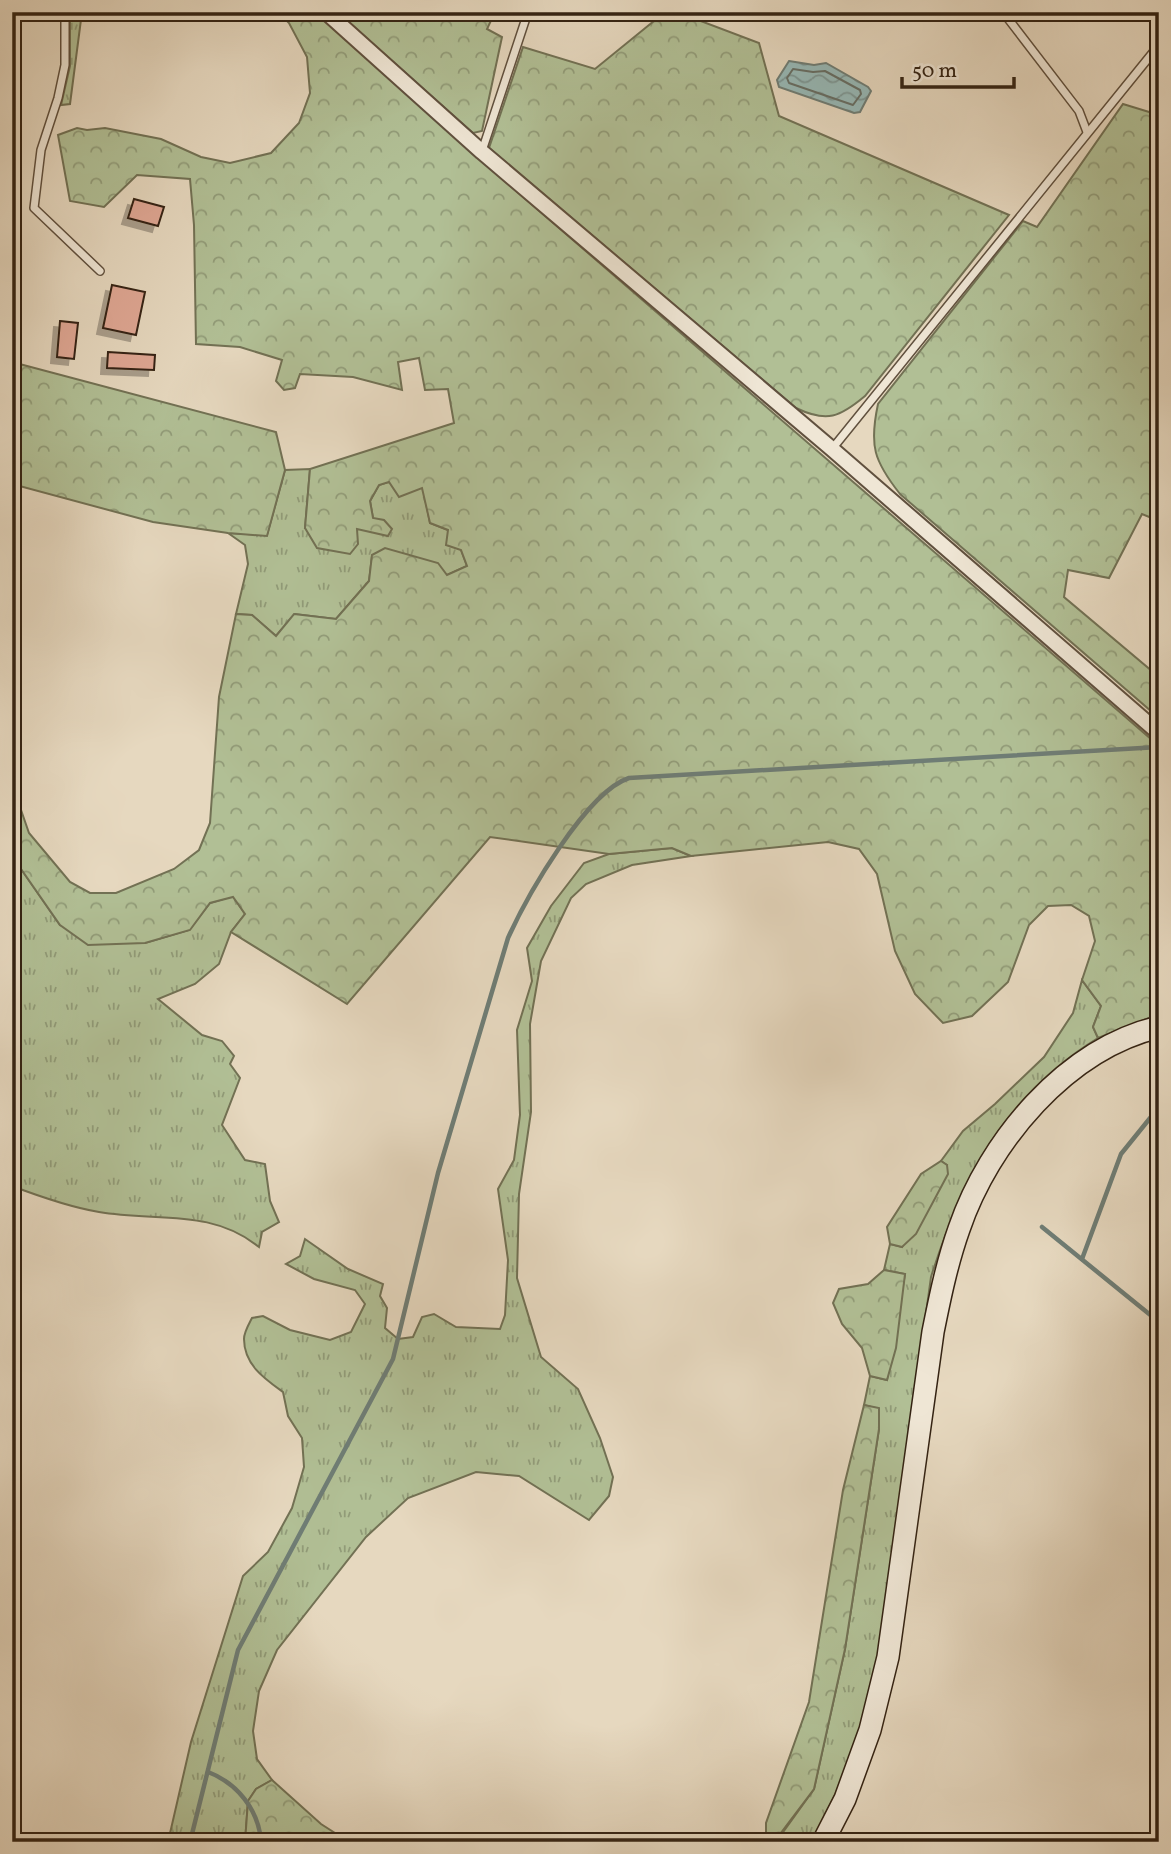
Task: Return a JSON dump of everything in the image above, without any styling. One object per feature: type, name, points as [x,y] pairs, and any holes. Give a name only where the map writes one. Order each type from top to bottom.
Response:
[{"type":"main road","points":[[823,1842],[845,1799],[870,1730],[888,1657],[933,1332],[943,1281],[960,1226],[983,1175],[1011,1131],[1051,1087],[1095,1053],[1159,1027]]},
{"type":"street","points":[[326,12],[482,152],[832,449],[1159,733]]},
{"type":"lane","points":[[65,12],[65,65],[58,98],[41,150],[34,208],[100,271]]},
{"type":"lane","points":[[482,152],[528,12]]},
{"type":"lane","points":[[1003,12],[1079,111],[1087,132]]},
{"type":"lane","points":[[832,449],[1159,45]]},
{"type":"green space","points":[[70,12],[82,12],[70,104],[61,105],[70,66]]},
{"type":"green space","points":[[278,12],[315,12],[478,158],[1159,746],[1159,1014],[1098,1038],[1093,1027],[1101,1006],[1082,980],[1095,941],[1089,916],[1071,905],[1048,906],[1029,925],[1008,982],[972,1016],[943,1023],[915,994],[895,951],[877,874],[859,849],[828,842],[691,856],[672,848],[609,854],[490,837],[347,1004],[231,932],[245,914],[233,897],[210,903],[190,930],[145,943],[88,945],[60,925],[12,856],[12,784],[29,833],[70,882],[90,893],[116,893],[174,869],[199,850],[210,823],[219,697],[236,614],[252,615],[276,636],[294,614],[336,619],[369,581],[372,555],[385,548],[438,563],[447,575],[467,566],[461,550],[446,545],[448,530],[430,523],[422,488],[399,497],[389,482],[379,485],[370,501],[373,518],[384,520],[392,529],[388,536],[357,529],[358,544],[350,554],[317,548],[305,528],[310,469],[454,423],[448,389],[425,390],[419,358],[398,362],[402,390],[353,377],[300,374],[295,388],[284,390],[276,381],[282,360],[240,347],[196,344],[194,225],[190,179],[137,175],[104,207],[70,201],[58,135],[77,128],[105,128],[161,139],[201,157],[230,163],[271,153],[299,123],[310,93],[307,57],[289,23]]},
{"type":"green space","points":[[337,12],[495,12],[487,29],[502,37],[482,131],[473,133]]},
{"type":"green space","points":[[665,12],[677,12],[759,43],[779,116],[1009,215],[865,396],[833,416],[816,415],[796,408],[489,148],[523,47],[595,69]]},
{"type":"green space","points":[[1123,104],[1159,115],[1159,521],[1142,514],[1109,578],[1068,570],[1064,597],[1159,677],[1159,718],[900,494],[879,462],[874,442],[878,404],[1023,221],[1037,227]]},
{"type":"green space","points":[[12,362],[276,432],[285,470],[267,536],[153,522],[12,484]]},
{"type":"green space","points":[[310,469],[305,528],[357,529],[373,518],[370,501],[379,485],[388,482],[423,488],[430,523],[448,530],[461,550],[467,566],[447,575],[372,556],[369,581],[336,619],[295,614],[276,636],[252,615],[236,614],[248,564],[245,545],[228,533],[267,535],[285,470]]},
{"type":"green space","points":[[672,848],[691,856],[632,865],[586,884],[571,898],[541,961],[530,1024],[531,1112],[519,1194],[517,1278],[541,1357],[578,1389],[600,1438],[613,1477],[609,1496],[589,1520],[519,1476],[476,1472],[408,1498],[366,1537],[277,1650],[259,1691],[253,1731],[257,1759],[272,1780],[256,1789],[248,1801],[245,1842],[168,1842],[191,1742],[243,1576],[268,1552],[292,1508],[304,1467],[302,1438],[288,1416],[283,1392],[257,1370],[248,1356],[244,1339],[248,1325],[252,1318],[263,1316],[290,1330],[330,1340],[351,1332],[365,1304],[355,1290],[314,1279],[286,1264],[300,1256],[305,1239],[348,1269],[383,1284],[380,1296],[387,1308],[385,1328],[398,1339],[413,1337],[422,1317],[434,1314],[456,1327],[500,1329],[505,1315],[508,1260],[498,1189],[514,1160],[520,1115],[517,1030],[532,981],[527,948],[551,906],[584,863],[609,854]]},
{"type":"green space","points":[[12,856],[60,925],[145,943],[189,930],[210,903],[233,896],[245,914],[231,932],[219,964],[195,984],[158,999],[202,1035],[222,1041],[234,1056],[230,1064],[240,1078],[222,1125],[245,1160],[265,1164],[270,1201],[279,1222],[262,1232],[259,1247],[222,1226],[202,1221],[99,1212],[12,1186]]},
{"type":"green space","points":[[1082,980],[1101,1006],[1093,1027],[1098,1038],[1065,1060],[1037,1085],[1013,1112],[973,1172],[944,1240],[931,1277],[879,1655],[862,1726],[835,1795],[812,1842],[776,1842],[814,1789],[845,1649],[879,1429],[879,1409],[864,1405],[870,1376],[887,1380],[905,1274],[884,1270],[890,1244],[902,1247],[947,1165],[941,1161],[963,1131],[1044,1057],[1073,1013]]},
{"type":"green space","points":[[941,1161],[947,1165],[948,1174],[916,1234],[902,1247],[890,1244],[887,1227],[921,1174]]},
{"type":"green space","points":[[884,1270],[905,1274],[896,1348],[887,1380],[870,1376],[862,1348],[842,1324],[833,1303],[839,1289],[868,1284]]},
{"type":"green space","points":[[864,1405],[879,1408],[879,1429],[845,1649],[814,1789],[774,1842],[766,1838],[766,1823],[809,1702],[843,1490]]},
{"type":"green space","points":[[272,1780],[321,1824],[349,1842],[245,1842],[248,1801],[256,1789]]},
{"type":"water","points":[[789,61],[814,65],[826,63],[868,87],[871,91],[860,112],[854,113],[779,87],[777,80]]},
{"type":"building","points":[[134,199],[164,207],[158,226],[128,218]]},
{"type":"building","points":[[112,285],[145,292],[136,335],[103,328]]},
{"type":"building","points":[[60,321],[78,323],[74,359],[57,357]]},
{"type":"building","points":[[108,352],[155,355],[154,370],[107,368]]},
{"type":"waterway","points":[[190,1842],[238,1650],[393,1359],[438,1173],[508,938],[543,873],[595,803],[612,787],[629,778],[1159,747]]},
{"type":"waterway","points":[[1082,1259],[1121,1154],[1159,1107]]},
{"type":"waterway","points":[[1042,1227],[1159,1322]]},
{"type":"waterway","points":[[208,1772],[228,1783],[245,1799],[256,1819],[261,1842]]}]
